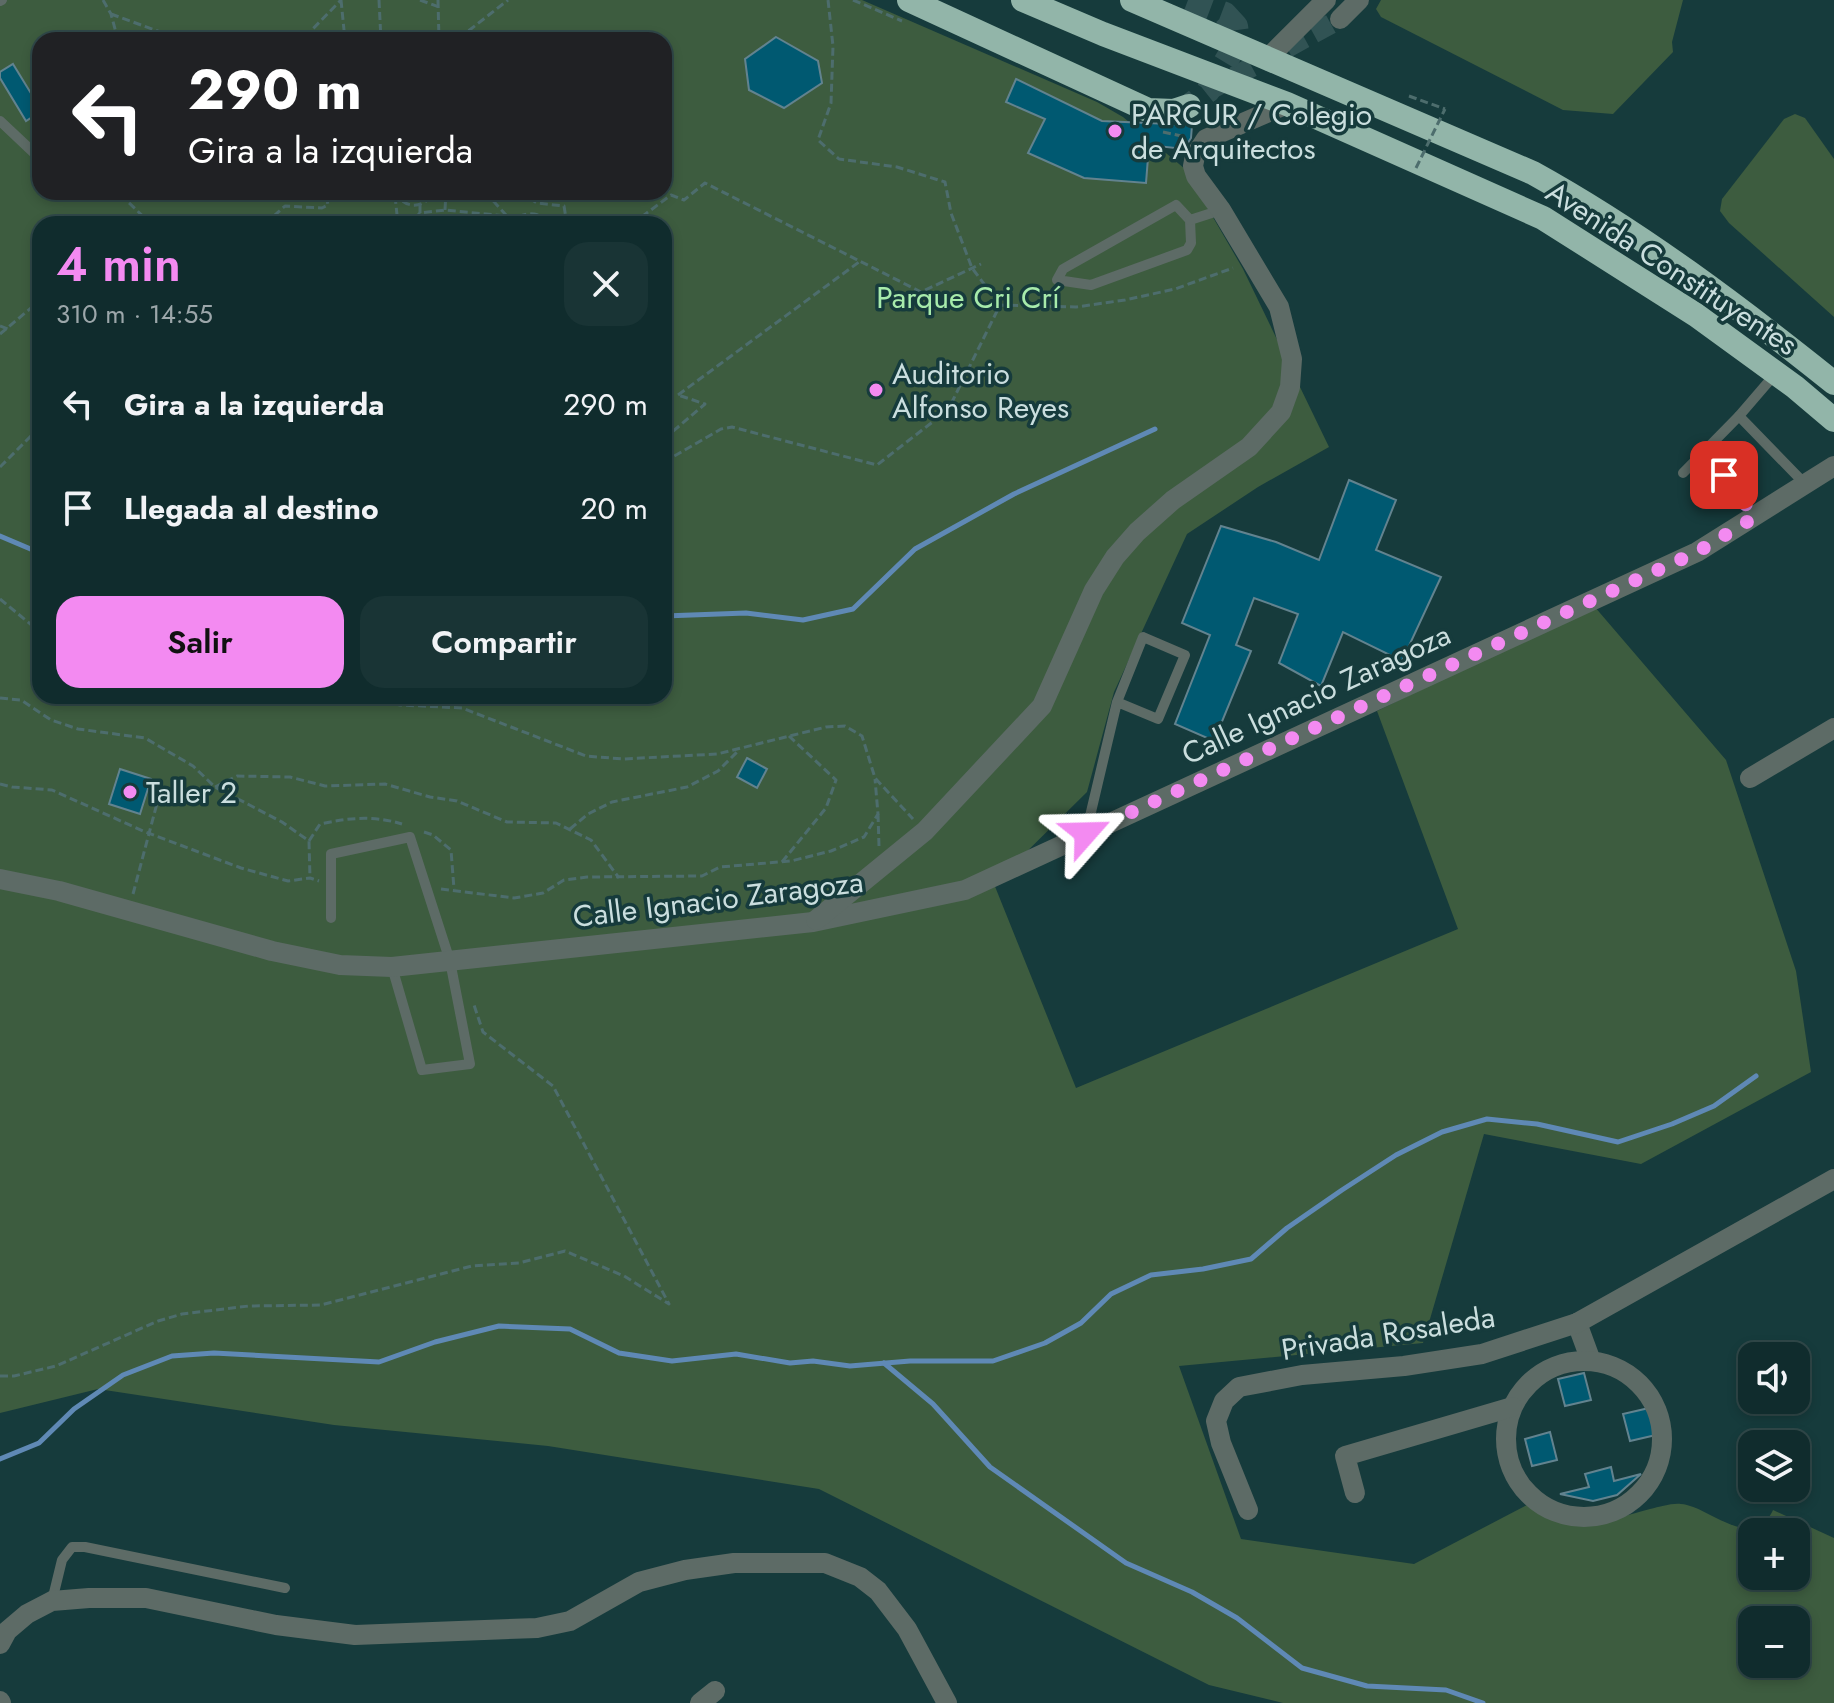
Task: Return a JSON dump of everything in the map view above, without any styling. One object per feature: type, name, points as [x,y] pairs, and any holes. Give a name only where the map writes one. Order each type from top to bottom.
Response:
[{"type":"highway","points":[[909,0],[1148,110],[1162,112],[1189,106]]},
{"type":"highway","name":"Avenida Constituyentes","points":[[1002,0],[1028,2],[1287,104],[1543,218],[1696,315],[1834,420]]},
{"type":"highway","name":"Avenida Constituyentes","points":[[1132,0],[1521,167],[1573,195],[1760,323],[1834,383]]},
{"type":"street","points":[[1267,59],[1326,0]]},
{"type":"street","points":[[1340,19],[1359,0]]},
{"type":"street","points":[[813,922],[925,831],[1042,706],[1094,590],[1115,557],[1137,532],[1173,500],[1249,447],[1281,412],[1290,387],[1292,359],[1279,307],[1221,210],[1196,176],[1193,166],[1195,156],[1206,139],[1287,104]]},
{"type":"street","name":"Calle Ignacio Zaragoza","points":[[0,879],[299,957],[340,965],[392,967],[813,922],[965,890],[1697,552],[1834,466]]},
{"type":"street","points":[[1750,778],[1834,728]]},
{"type":"street","name":"Privada Rosaleda","points":[[1248,1510],[1221,1443],[1216,1421],[1224,1401],[1239,1387],[1302,1375],[1404,1366],[1482,1354],[1577,1323],[1834,1179]]},
{"type":"street","points":[[1577,1323],[1591,1361]]},
{"type":"street","points":[[1591,1361],[1615,1367],[1636,1380],[1651,1399],[1660,1422],[1662,1446],[1656,1470],[1643,1491],[1625,1507],[1602,1516],[1577,1517],[1553,1511],[1532,1498],[1516,1479],[1507,1456],[1506,1431],[1512,1407],[1525,1387],[1544,1371],[1566,1362],[1591,1361]]},
{"type":"street","points":[[1355,1493],[1345,1456],[1512,1407]]},
{"type":"street","points":[[0,1644],[7,1631],[27,1614],[52,1601],[146,1598],[276,1625],[355,1635],[537,1628],[570,1621],[639,1582],[685,1570],[734,1563],[825,1563],[860,1577],[878,1591],[907,1629],[947,1703]]},
{"type":"lane","points":[[0,121],[32,151]]},
{"type":"lane","points":[[1176,205],[1190,220],[1191,243],[1187,250],[1091,285],[1057,280],[1063,269],[1176,205]]},
{"type":"lane","points":[[1190,220],[1221,210]]},
{"type":"lane","points":[[1683,473],[1776,373]]},
{"type":"lane","points":[[1739,416],[1806,485]]},
{"type":"lane","points":[[1705,450],[1755,517]]},
{"type":"lane","points":[[1086,833],[1117,702],[1143,637],[1185,655],[1158,719],[1117,702]]},
{"type":"lane","points":[[331,918],[331,854],[410,837],[450,961],[470,1064],[422,1070],[392,967]]},
{"type":"lane","points":[[52,1601],[62,1560],[72,1547],[85,1547],[285,1588]]},
{"type":"path","points":[[103,0],[116,32]]},
{"type":"path","points":[[311,32],[341,0]]},
{"type":"path","points":[[341,0],[344,32]]},
{"type":"path","points":[[379,0],[381,32]]},
{"type":"path","points":[[420,0],[439,7]]},
{"type":"path","points":[[438,0],[439,32]]},
{"type":"path","points":[[467,32],[508,0]]},
{"type":"path","points":[[828,0],[833,46],[831,103],[818,140],[839,159],[897,167],[945,182],[951,213],[972,268],[1000,305]]},
{"type":"path","points":[[111,14],[160,32]]},
{"type":"path","points":[[1410,94],[1445,109],[1416,168]]},
{"type":"path","points":[[672,195],[684,200],[705,183],[921,292],[981,264]]},
{"type":"path","points":[[126,200],[143,216]]},
{"type":"path","points":[[274,216],[285,206],[322,208],[328,205],[328,200]]},
{"type":"path","points":[[402,200],[406,204],[420,205],[428,200]]},
{"type":"path","points":[[445,210],[446,200]]},
{"type":"path","points":[[492,200],[506,215]]},
{"type":"path","points":[[532,200],[564,206],[566,216]]},
{"type":"path","points":[[643,216],[664,200]]},
{"type":"path","points":[[420,205],[420,213]]},
{"type":"path","points":[[417,216],[445,210],[511,216]]},
{"type":"path","points":[[520,216],[533,213],[542,216]]},
{"type":"path","points":[[672,432],[705,404],[678,395],[859,262]]},
{"type":"path","points":[[1000,305],[1076,307],[1175,289],[1231,268],[1255,267]]},
{"type":"path","points":[[672,457],[721,429],[732,427],[877,465],[948,410],[1000,305]]},
{"type":"path","points":[[0,334],[32,307]]},
{"type":"path","points":[[0,326],[8,329]]},
{"type":"path","points":[[0,467],[32,435]]},
{"type":"path","points":[[0,599],[32,625]]},
{"type":"path","points":[[0,698],[21,700],[51,720],[78,729],[145,738],[193,766],[215,787],[282,822],[309,841],[310,878]]},
{"type":"path","points":[[395,704],[462,708],[586,756],[638,758],[717,754],[826,727],[845,726],[862,736],[875,778],[883,866]]},
{"type":"path","points":[[782,862],[826,808],[836,780],[789,736]]},
{"type":"path","points":[[570,829],[588,814],[612,802],[687,787],[718,771],[741,748]]},
{"type":"path","points":[[215,787],[237,776],[290,777],[325,786],[385,784],[457,801],[507,822],[556,823],[591,840],[619,878]]},
{"type":"path","points":[[875,778],[925,831]]},
{"type":"path","points":[[0,784],[52,790],[150,834],[241,868],[288,881],[310,878],[330,884]]},
{"type":"path","points":[[129,911],[160,792],[153,790]]},
{"type":"path","points":[[425,888],[514,898],[543,893],[564,880],[702,876],[720,867],[782,862],[831,851],[864,837],[878,814]]},
{"type":"path","points":[[0,1376],[14,1376],[56,1366],[158,1321],[182,1314],[249,1306],[321,1305],[472,1266],[519,1263],[565,1251],[624,1276],[669,1304],[553,1086],[483,1032],[473,1003]]},
{"type":"green space","name":"Parque Cri Crí","points":[[0,0],[862,0],[1097,102],[1123,117],[1185,169],[1243,269],[1329,447],[1258,487],[1187,534],[1114,692],[1087,792],[994,884],[1076,1088],[1458,929],[1377,711],[1594,606],[1726,760],[1796,971],[1811,1072],[1641,1164],[1484,1134],[1423,1343],[1179,1366],[1241,1539],[1414,1564],[1527,1505],[1561,1522],[1588,1525],[1677,1504],[1692,1507],[1738,1527],[1738,1590],[1810,1590],[1810,1527],[1834,1538],[1834,1703],[1283,1703],[1209,1685],[819,1489],[548,1446],[334,1425],[98,1389],[0,1413]]},
{"type":"green space","points":[[1381,0],[1683,0],[1672,42],[1673,52],[1613,114],[1563,110],[1381,17],[1376,9]]},
{"type":"green space","points":[[1795,114],[1805,118],[1834,159],[1834,317],[1729,223],[1720,211],[1722,199],[1784,119]]},
{"type":"green space","points":[[1773,1510],[1790,1518],[1767,1518]]},
{"type":"building","points":[[776,37],[818,61],[822,83],[784,108],[749,90],[745,59]]},
{"type":"building","points":[[13,64],[32,95],[32,117],[26,121],[0,78],[0,72]]},
{"type":"building","name":"PARCUR / Colegio de Arquitectos","points":[[1016,79],[1102,121],[1192,125],[1191,138],[1184,149],[1149,145],[1146,183],[1084,178],[1028,153],[1045,119],[1006,102]]},
{"type":"building","points":[[1349,480],[1396,500],[1376,550],[1441,577],[1402,661],[1343,632],[1321,686],[1279,663],[1298,614],[1254,598],[1236,645],[1251,651],[1214,741],[1175,724],[1210,635],[1182,623],[1221,526],[1276,542],[1319,560]]},
{"type":"building","points":[[747,758],[767,769],[757,788],[737,777]]},
{"type":"building","name":"Taller 2","points":[[120,769],[151,779],[140,814],[109,804]]},
{"type":"building","points":[[1584,1373],[1591,1400],[1565,1406],[1558,1379]]},
{"type":"building","points":[[1649,1408],[1656,1435],[1630,1441],[1623,1414]]},
{"type":"building","points":[[1550,1432],[1557,1460],[1532,1466],[1525,1439]]},
{"type":"building","points":[[1611,1467],[1614,1481],[1641,1474],[1617,1495],[1593,1501],[1560,1494],[1589,1487],[1585,1474]]},
{"type":"waterway","points":[[672,616],[746,613],[803,620],[853,609],[915,549],[1014,494],[1155,429]]},
{"type":"waterway","points":[[0,536],[32,550]]},
{"type":"waterway","points":[[0,1459],[39,1443],[74,1409],[123,1375],[172,1356],[214,1353],[379,1362],[435,1342],[499,1326],[570,1329],[619,1353],[672,1361],[736,1354],[790,1363],[813,1361],[850,1366],[910,1361],[993,1361],[1045,1343],[1081,1323],[1111,1294],[1151,1275],[1251,1259],[1287,1228],[1342,1190],[1396,1155],[1442,1132],[1487,1119],[1537,1124],[1618,1142],[1714,1106],[1756,1076]]},
{"type":"waterway","points":[[884,1363],[933,1404],[990,1467],[1126,1563],[1192,1592],[1237,1618],[1302,1668],[1367,1686],[1446,1690],[1483,1703]]},
{"type":"tunnel","points":[[1188,0],[1225,14],[1236,26],[1238,41],[1208,91],[1189,106]]},
{"type":"tunnel","points":[[1208,91],[1340,19]]},
{"type":"place","name":"PARCUR / Colegio de Arquitectos","points":[[1115,131]]},
{"type":"place","name":"Auditorio Alfonso Reyes","points":[[876,390]]},
{"type":"place","name":"Taller 2","points":[[130,792]]},
{"type":"route","points":[[1086,833],[1697,552],[1755,517],[1724,475]]}]
